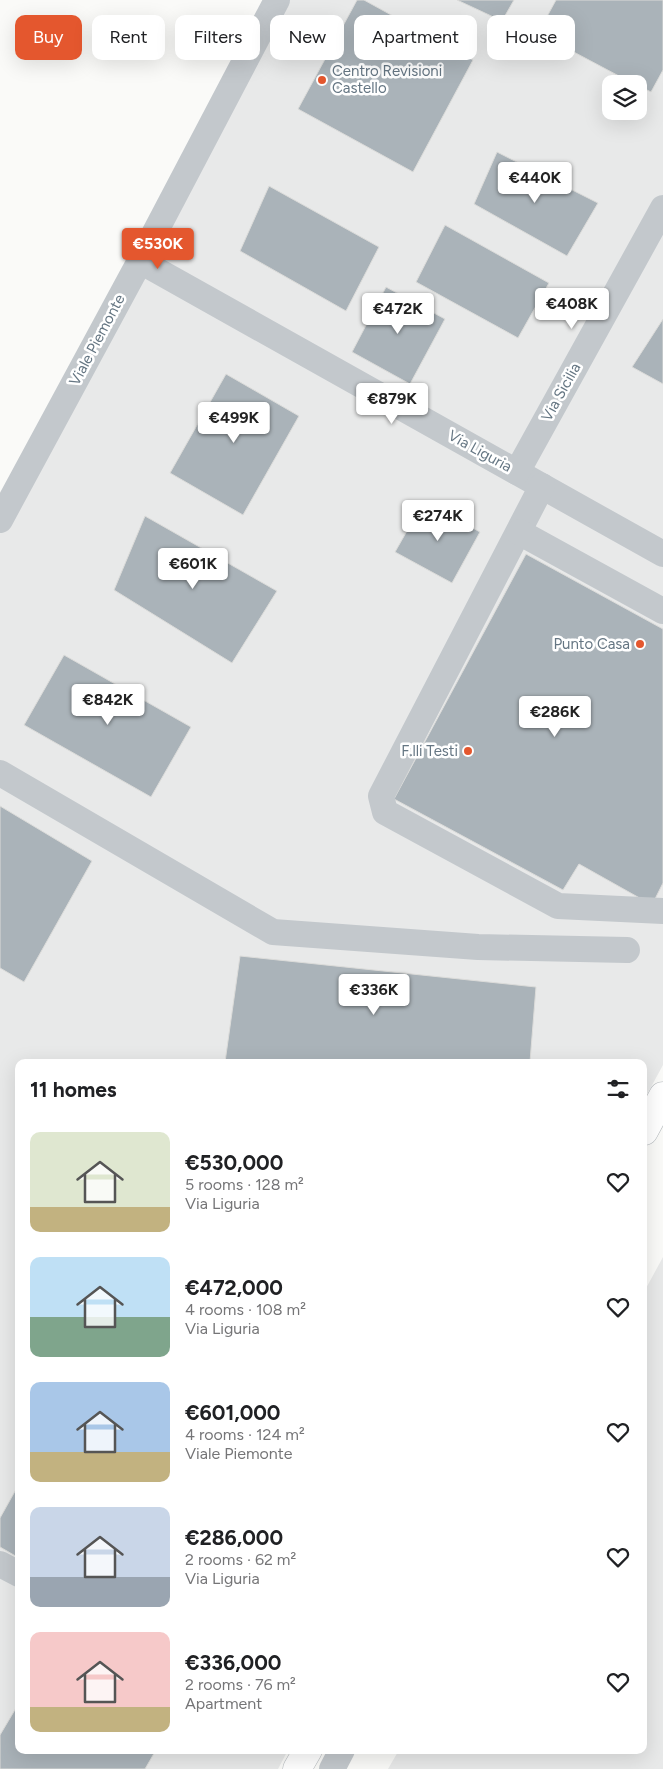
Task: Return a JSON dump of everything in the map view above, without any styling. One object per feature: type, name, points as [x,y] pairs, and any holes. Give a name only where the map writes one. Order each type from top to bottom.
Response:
[{"type":"main road","points":[[647,1125],[663,1096]]},
{"type":"main road","points":[[298,1769],[306,1754]]},
{"type":"street","name":"Viale Piemonte","points":[[0,520],[140,261],[277,0]]},
{"type":"street","name":"Via Sicilia","points":[[517,472],[663,208]]},
{"type":"street","name":"Via Liguria","points":[[140,261],[663,554]]},
{"type":"street","points":[[542,486],[381,796],[385,812],[558,906],[663,912]]},
{"type":"street","points":[[519,532],[661,605]]},
{"type":"street","points":[[0,773],[273,932],[478,947],[627,950]]},
{"type":"street","points":[[0,1564],[15,1572]]},
{"type":"street","points":[[332,1769],[340,1754]]},
{"type":"shaded area","points":[[289,0],[663,0],[663,1065],[647,1094],[647,1059],[15,1059],[15,1754],[286,1754],[278,1769],[0,1769],[0,533],[256,60],[260,60],[260,53],[270,35],[270,60],[344,60],[344,15],[281,15]]},
{"type":"shaded area","points":[[663,1257],[663,1769],[388,1769],[397,1754],[647,1754],[647,1286]]},
{"type":"building","points":[[357,0],[364,0],[391,15],[354,15],[354,60],[473,60],[413,172],[298,109],[325,60],[344,60],[344,24]]},
{"type":"building","points":[[457,0],[514,0],[505,15],[489,15]]},
{"type":"building","points":[[556,0],[663,0],[663,70],[651,92],[647,90],[647,75],[617,75],[575,53],[575,15],[548,15]]},
{"type":"building","points":[[497,152],[598,203],[567,256],[474,204]]},
{"type":"building","points":[[269,186],[379,247],[346,311],[240,251]]},
{"type":"building","points":[[445,225],[549,283],[518,338],[416,282]]},
{"type":"building","points":[[386,287],[445,319],[410,384],[352,352]]},
{"type":"building","points":[[663,319],[663,384],[632,367]]},
{"type":"building","points":[[226,374],[299,416],[243,515],[170,473]]},
{"type":"building","points":[[424,501],[480,532],[452,583],[395,552]]},
{"type":"building","points":[[145,516],[277,591],[232,663],[114,590]]},
{"type":"building","points":[[526,554],[663,629],[663,883],[652,905],[579,864],[563,890],[394,799]]},
{"type":"building","points":[[64,655],[191,727],[151,797],[24,725]]},
{"type":"building","points":[[0,806],[92,861],[24,982],[0,968]]},
{"type":"building","points":[[240,956],[536,987],[530,1059],[225,1059]]},
{"type":"building","points":[[15,1491],[15,1556],[0,1547],[0,1518]]},
{"type":"building","points":[[15,1710],[15,1754],[154,1754],[145,1769],[0,1769],[0,1735]]},
{"type":"place","name":"Centro Revisioni Castello","points":[[322,80]]},
{"type":"place","name":"Punto Casa","points":[[640,644]]},
{"type":"place","name":"F.lli Testi","points":[[468,751]]}]
